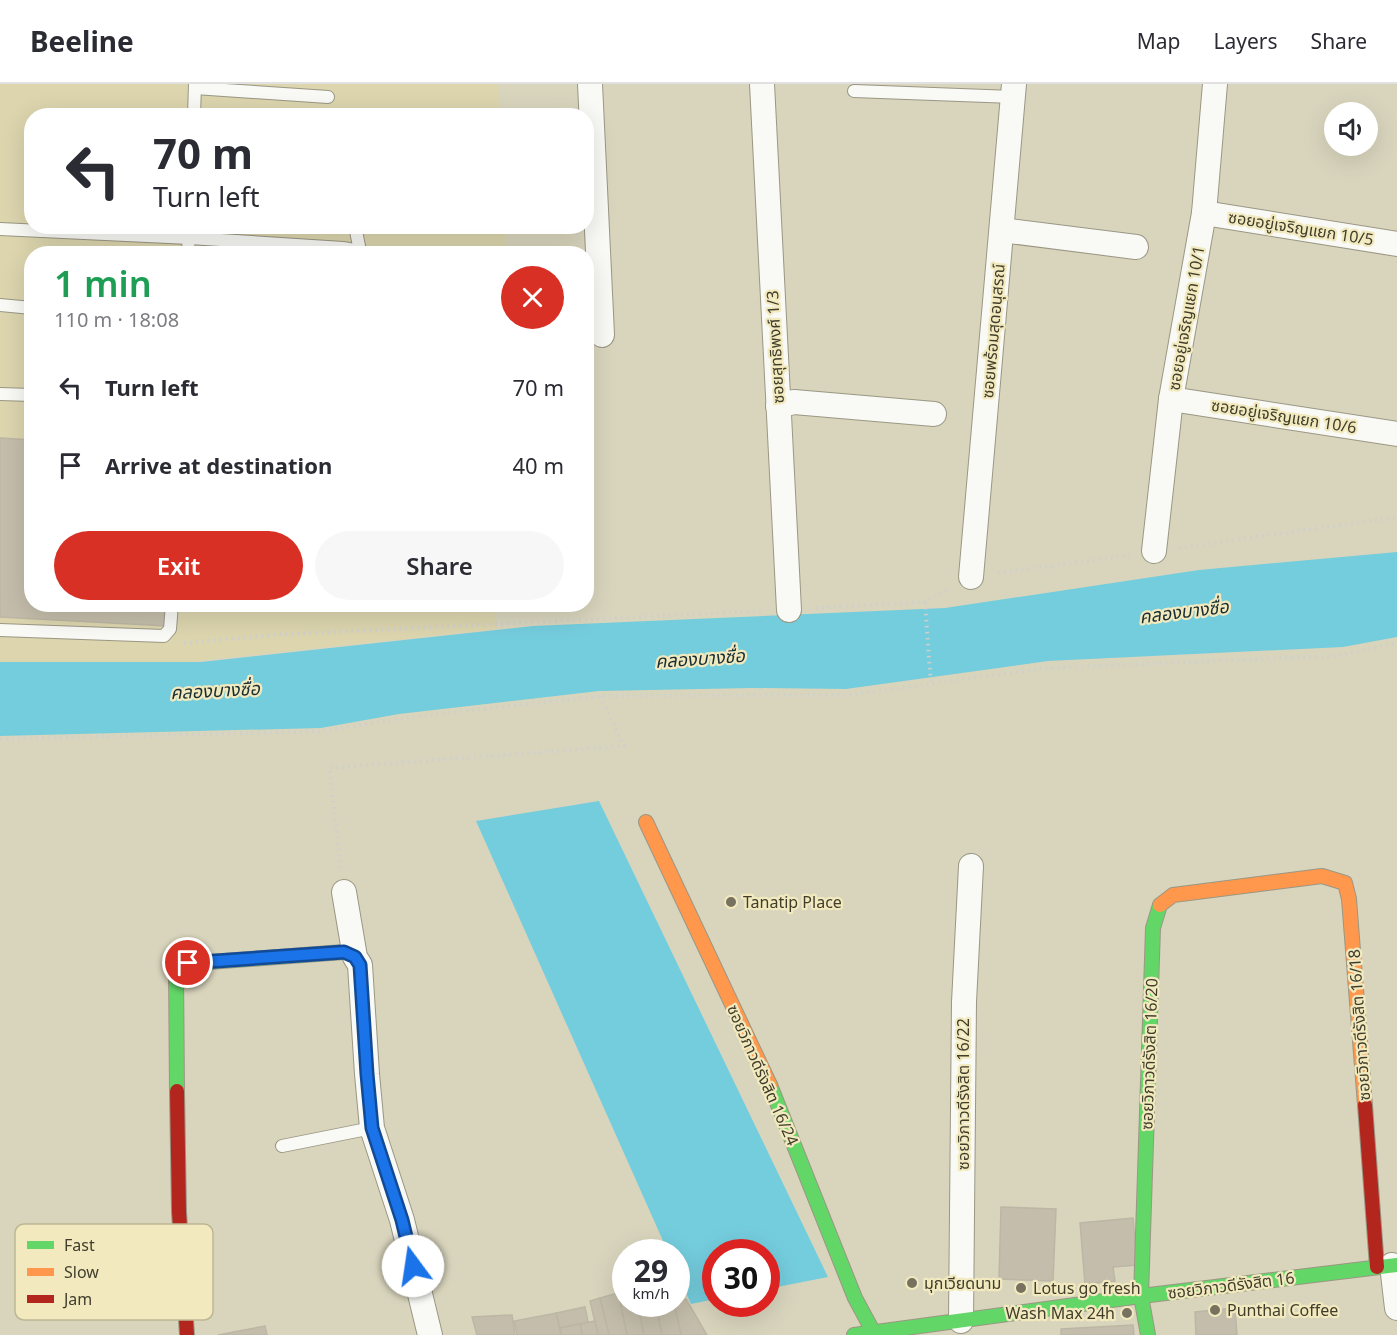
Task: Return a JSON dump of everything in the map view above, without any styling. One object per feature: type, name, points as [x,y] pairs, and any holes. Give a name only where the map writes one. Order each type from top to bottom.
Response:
[{"type":"street","points":[[590,84],[591,108]]},
{"type":"street","name":"ซอยสุทธิพงศ์ 1/3","points":[[762,84],[789,610]]},
{"type":"street","name":"ซอยอยู่เจริญแยก 10/1","points":[[1154,551],[1171,399],[1204,213],[1215,84]]},
{"type":"street","name":"ซอยพร้อมสุดอนุสรณ์","points":[[970,577],[1014,91]]},
{"type":"street","points":[[594,168],[602,335]]},
{"type":"street","name":"ซอยอยู่เจริญแยก 10/5","points":[[1204,213],[1397,244]]},
{"type":"street","points":[[1002,230],[1136,247]]},
{"type":"street","name":"ซอยอยู่เจริญแยก 10/6","points":[[1171,399],[1397,434]]},
{"type":"street","points":[[778,406],[794,402],[934,414]]},
{"type":"street","name":"ซอยวิภาวดีรังสิต 16/24","points":[[646,822],[780,1107],[855,1298],[874,1334]]},
{"type":"street","name":"ซอยวิภาวดีรังสิต 16/22","points":[[961,1321],[963,1002],[971,866]]},
{"type":"street","name":"ซอยวิภาวดีรังสิต 16/18","points":[[1248,886],[1322,876],[1342,881],[1348,891],[1389,1266]]},
{"type":"street","name":"ซอยวิภาวดีรังสิต 16/20","points":[[1148,1335],[1141,1296],[1155,917],[1160,905],[1173,895],[1248,886]]},
{"type":"street","points":[[344,892],[355,957],[360,965],[372,1128],[402,1220],[430,1335]]},
{"type":"street","points":[[180,1224],[176,970],[182,964],[188,963],[344,952],[355,957]]},
{"type":"street","points":[[1389,1266],[1397,1308]]},
{"type":"street","name":"ซอยวิภาวดีรังสิต 16","points":[[852,1335],[874,1334],[1141,1296],[1389,1266]]},
{"type":"street","points":[[186,1320],[187,1335]]},
{"type":"lane","points":[[194,108],[195,86],[328,97]]},
{"type":"lane","points":[[854,91],[1014,91]]},
{"type":"lane","points":[[0,229],[24,229]]},
{"type":"lane","points":[[208,234],[324,246]]},
{"type":"lane","points":[[0,305],[24,307]]},
{"type":"lane","points":[[0,394],[24,395]]},
{"type":"lane","points":[[0,630],[164,636],[170,629],[171,612]]},
{"type":"lane","points":[[282,1146],[372,1128]]},
{"type":"path","points":[[173,644],[273,635],[925,602],[970,577],[1397,517]]},
{"type":"path","points":[[925,602],[931,685]]},
{"type":"path","points":[[0,739],[322,731],[403,718],[600,696],[849,695],[1045,668],[1336,656],[1397,643]]},
{"type":"path","points":[[344,892],[329,768],[624,746],[600,696]]},
{"type":"shaded area","points":[[0,84],[498,84],[500,108],[24,108],[24,234],[506,234],[507,246],[24,246],[24,612],[494,612],[497,629],[186,662],[0,662]]},
{"type":"water","name":"คลองบางซื่อ","points":[[1397,552],[1397,637],[1343,647],[1048,661],[846,689],[599,691],[399,714],[321,728],[0,736],[0,662],[201,662],[533,626],[945,608],[1199,570]]},
{"type":"water","points":[[599,801],[828,1277],[780,1286],[780,1239],[702,1239],[702,1302],[691,1304],[690,1239],[662,1239],[476,821]]},
{"type":"building","points":[[0,438],[24,440],[24,612],[167,612],[166,626],[0,617]]},
{"type":"building","points":[[1001,1207],[1056,1209],[1053,1281],[999,1279]]},
{"type":"building","points":[[1133,1218],[1137,1265],[1113,1267],[1115,1281],[1085,1284],[1080,1223]]},
{"type":"building","points":[[612,1295],[612,1317],[623,1317],[627,1335],[609,1335],[600,1298]]},
{"type":"building","points":[[600,1298],[609,1335],[598,1335],[590,1301]]},
{"type":"building","points":[[690,1306],[707,1335],[681,1335],[677,1317],[690,1317]]},
{"type":"building","points":[[585,1307],[588,1322],[560,1328],[556,1313]]},
{"type":"building","points":[[1235,1308],[1237,1335],[1196,1335],[1195,1312]]},
{"type":"building","points":[[556,1313],[561,1335],[517,1335],[514,1321]]},
{"type":"building","points":[[512,1315],[515,1335],[477,1335],[472,1317]]},
{"type":"building","points":[[623,1317],[641,1317],[644,1335],[627,1335]]},
{"type":"building","points":[[641,1317],[659,1317],[662,1335],[644,1335]]},
{"type":"building","points":[[659,1317],[677,1317],[681,1335],[662,1335]]},
{"type":"building","points":[[595,1321],[598,1335],[582,1335],[580,1324]]},
{"type":"building","points":[[580,1324],[582,1335],[561,1335],[560,1328]]},
{"type":"building","points":[[1133,1325],[1134,1335],[1061,1335],[1061,1329]]},
{"type":"building","points":[[265,1326],[267,1335],[218,1335]]},
{"type":"traffic: fast","points":[[1148,1335],[1141,1296],[1153,928],[1160,905]]},
{"type":"traffic: fast","points":[[177,1091],[176,971],[182,964],[344,952],[355,957]]},
{"type":"traffic: fast","points":[[770,1085],[855,1298],[875,1335]]},
{"type":"traffic: fast","points":[[854,1335],[1141,1296],[1397,1265]]},
{"type":"traffic: slow","points":[[646,822],[770,1085]]},
{"type":"traffic: slow","points":[[1160,905],[1173,895],[1322,876],[1345,883],[1349,899],[1365,1105]]},
{"type":"traffic: jam","points":[[177,1091],[180,1224]]},
{"type":"traffic: jam","points":[[1365,1105],[1377,1267]]},
{"type":"traffic: jam","points":[[186,1320],[187,1335]]},
{"type":"place","name":"Tanatip Place","points":[[731,902]]},
{"type":"place","name":"มุกเวียดนาม","points":[[912,1283]]},
{"type":"place","name":"Lotus go fresh","points":[[1021,1288]]},
{"type":"place","name":"Punthai Coffee","points":[[1215,1310]]},
{"type":"place","name":"Wash Max 24h","points":[[1127,1313]]},
{"type":"route","points":[[188,963],[344,952],[355,957],[360,965],[372,1128],[402,1220],[413,1266]]}]
